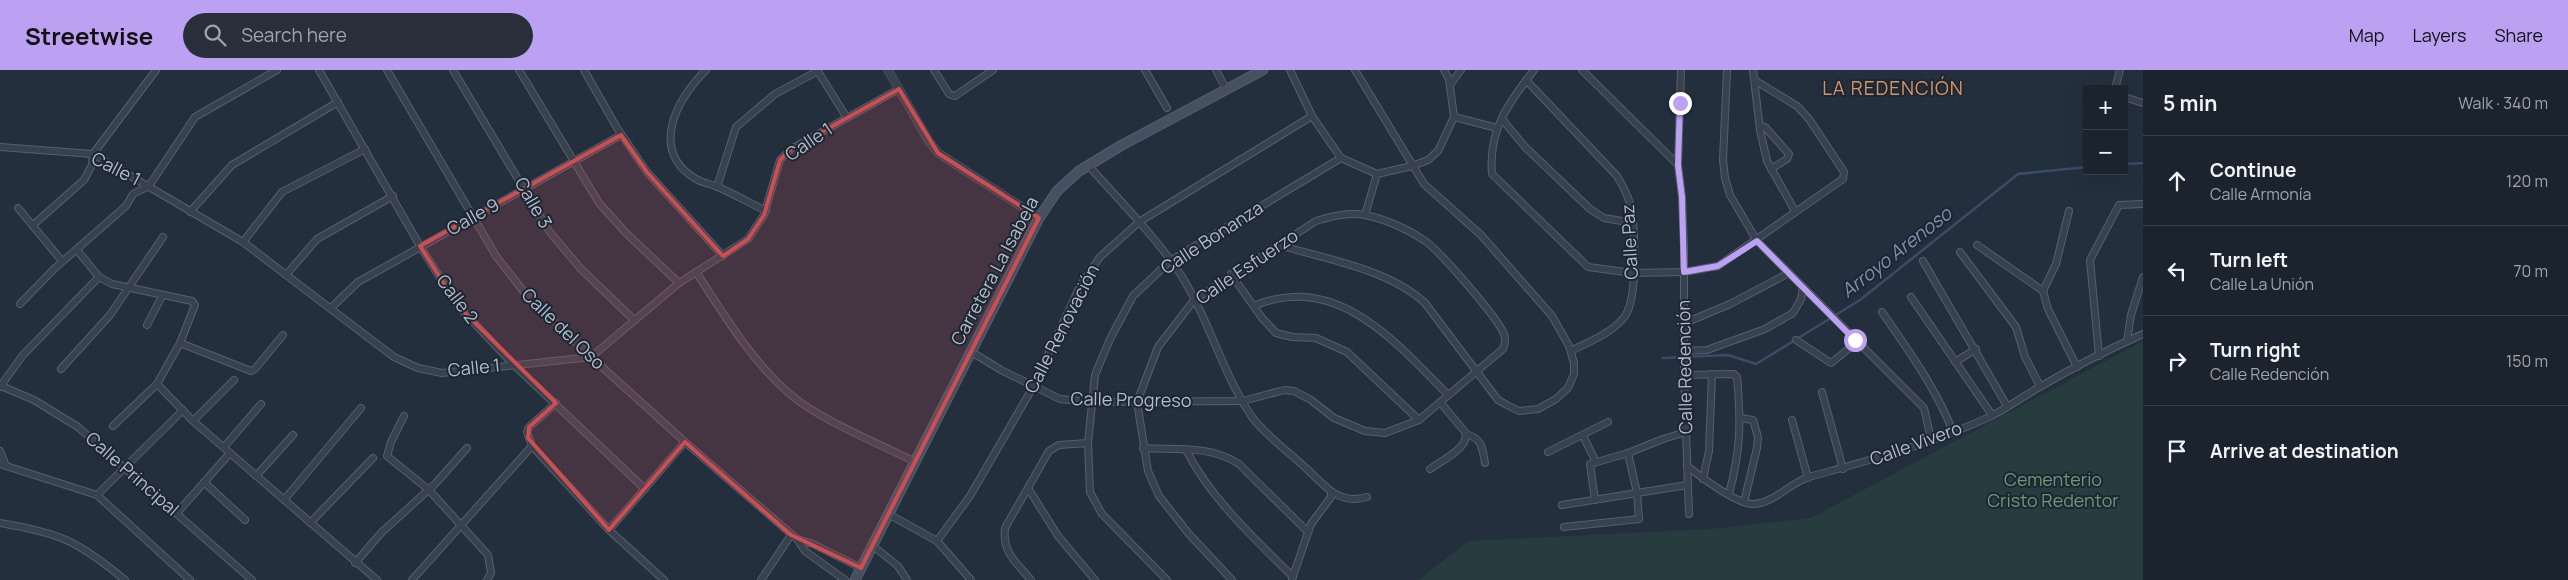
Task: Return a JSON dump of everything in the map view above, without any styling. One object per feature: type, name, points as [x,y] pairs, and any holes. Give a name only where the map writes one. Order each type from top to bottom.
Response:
[{"type":"main road","name":"Carretera La Isabela","points":[[854,580],[890,515],[970,351],[1039,218],[1056,191],[1088,165],[1263,70]]},
{"type":"street","points":[[33,225],[84,180],[92,165],[93,154],[156,70]]},
{"type":"street","points":[[20,304],[62,261],[126,206],[133,194],[149,186],[196,117],[277,70]]},
{"type":"street","name":"Calle 2","points":[[319,70],[420,246],[458,306],[513,364],[645,489]]},
{"type":"street","name":"Calle del Oso","points":[[387,70],[496,256],[524,292],[591,357],[794,537],[805,551],[845,580]]},
{"type":"street","name":"Calle 3","points":[[452,70],[549,232],[581,269],[634,320]]},
{"type":"street","points":[[519,70],[599,203],[626,233],[679,283]]},
{"type":"street","points":[[584,70],[622,135],[647,172],[723,256]]},
{"type":"street","points":[[706,70],[681,103],[673,122],[669,138],[672,153],[696,179],[766,211]]},
{"type":"street","points":[[888,70],[928,140],[938,153],[1039,218]]},
{"type":"street","points":[[934,70],[949,94],[955,96],[993,70]]},
{"type":"street","points":[[1145,70],[1167,108]]},
{"type":"street","points":[[1216,70],[1226,89]]},
{"type":"street","points":[[1290,70],[1312,116],[1341,158],[1376,174],[1412,166],[1428,160],[1438,151],[1454,117],[1450,85],[1444,70]]},
{"type":"street","points":[[1279,246],[1356,268],[1412,291],[1425,303],[1498,400],[1519,411],[1538,408],[1556,399],[1568,388],[1574,374],[1570,351],[1552,316],[1481,235],[1424,184],[1355,70]]},
{"type":"street","points":[[1450,85],[1461,70]]},
{"type":"street","points":[[1534,70],[1513,96],[1497,128],[1491,160],[1492,174],[1588,267],[1633,273],[1684,272],[1718,266],[1757,241],[1795,211],[1845,176],[1809,119],[1797,106],[1756,81]]},
{"type":"street","points":[[1582,70],[1678,165]]},
{"type":"street","name":"Calle Redención","points":[[1681,70],[1678,165],[1682,197],[1685,323],[1684,372],[1689,514]]},
{"type":"street","points":[[1727,70],[1722,160],[1730,195],[1757,241],[1924,408],[1931,439]]},
{"type":"street","points":[[1753,70],[1756,81],[1760,126],[1771,169],[1795,211]]},
{"type":"street","points":[[2116,85],[2120,70]]},
{"type":"street","points":[[717,187],[736,127],[775,94],[818,71],[847,118]]},
{"type":"street","name":"Calle Paz","points":[[1526,80],[1617,176],[1626,191],[1632,223],[1633,273],[1629,308],[1624,317],[1595,339],[1570,351]]},
{"type":"street","name":"Calle 1","points":[[0,147],[93,154],[243,242],[394,357],[418,368],[442,373],[591,357],[679,283],[748,239],[766,211],[780,160],[791,149],[899,89]]},
{"type":"street","points":[[2128,98],[2143,103]]},
{"type":"street","points":[[190,212],[232,165],[338,102]]},
{"type":"street","name":"Calle Renovación","points":[[937,541],[970,496],[1033,387],[1081,284],[1100,257],[1139,222],[1312,116]]},
{"type":"street","points":[[1454,117],[1497,128]]},
{"type":"street","points":[[1502,119],[1526,147],[1590,209],[1610,219],[1632,223]]},
{"type":"street","points":[[1760,126],[1765,127],[1789,154],[1787,159],[1771,169]]},
{"type":"street","name":"Calle 9","points":[[331,308],[358,282],[622,135]]},
{"type":"street","points":[[243,242],[282,192],[365,149]]},
{"type":"street","name":"Calle Bonanza","points":[[1166,580],[1102,514],[1090,492],[1088,443],[1090,402],[1095,375],[1110,339],[1133,296],[1170,261],[1341,158]]},
{"type":"street","points":[[1088,165],[1139,222],[1170,261],[1194,300],[1236,390],[1253,418],[1331,493],[1349,500],[1367,498]]},
{"type":"street","points":[[1365,215],[1376,174]]},
{"type":"street","points":[[286,275],[317,239],[393,196]]},
{"type":"street","points":[[2099,356],[2090,260],[2119,205],[2143,204]]},
{"type":"street","points":[[18,208],[62,261]]},
{"type":"street","points":[[2069,211],[2056,264],[2044,291],[2048,309],[2077,367]]},
{"type":"street","name":"Calle Esfuerzo","points":[[1232,580],[1189,534],[1159,496],[1148,471],[1143,448],[1137,402],[1158,347],[1194,300],[1231,274],[1279,246],[1316,221],[1338,214],[1365,215],[1397,226],[1426,241],[1490,311],[1504,334],[1506,342]]},
{"type":"street","points":[[61,369],[97,332],[163,237]]},
{"type":"street","points":[[1977,245],[2044,291]]},
{"type":"street","points":[[77,250],[99,277],[112,284],[194,303],[189,324],[157,384],[113,426]]},
{"type":"street","points":[[1960,252],[2016,327],[2025,357],[2040,386]]},
{"type":"street","points":[[1924,261],[2007,406]]},
{"type":"street","points":[[696,272],[752,356],[792,396],[818,414],[915,462]]},
{"type":"street","points":[[1685,323],[1730,304],[1789,273]]},
{"type":"street","points":[[1231,274],[1276,333],[1292,338],[1316,338],[1346,352],[1419,420]]},
{"type":"street","points":[[0,386],[23,355],[99,277]]},
{"type":"street","points":[[2127,341],[2130,315],[2143,277]]},
{"type":"street","points":[[1684,354],[1707,350],[1765,329],[1793,312],[1801,300],[1803,287]]},
{"type":"street","points":[[1254,306],[1272,298],[1291,295],[1317,298],[1355,312],[1394,340],[1448,395]]},
{"type":"street","points":[[147,325],[162,296]]},
{"type":"street","points":[[1911,297],[1992,415]]},
{"type":"street","points":[[1882,312],[1918,365],[1946,415],[1953,432]]},
{"type":"street","name":"Calle Vivero","points":[[1744,502],[1755,504],[1767,501],[1808,478],[1877,459],[1953,432],[1992,415],[2040,386],[2143,334]]},
{"type":"street","points":[[180,343],[250,371],[255,369],[283,335]]},
{"type":"street","points":[[1796,340],[1832,363],[1857,342]]},
{"type":"street","name":"Calle Progreso","points":[[970,351],[1033,387],[1060,399],[1090,402],[1243,401],[1284,390],[1294,391],[1311,400],[1334,418],[1365,431],[1386,434],[1419,420],[1503,349],[1506,342]]},
{"type":"street","points":[[1955,362],[1976,349]]},
{"type":"street","points":[[1684,372],[1736,376],[1740,418],[1739,455],[1729,494]]},
{"type":"street","points":[[1703,479],[1709,451],[1712,374]]},
{"type":"street","points":[[193,420],[234,380]]},
{"type":"street","points":[[157,384],[230,453],[377,580]]},
{"type":"street","name":"Calle Principal","points":[[0,386],[34,400],[78,426],[252,580]]},
{"type":"street","points":[[1822,392],[1843,469]]},
{"type":"street","points":[[1440,402],[1466,434],[1476,437],[1483,446],[1485,463]]},
{"type":"street","points":[[556,403],[529,427],[526,432],[532,446],[609,530],[664,580]]},
{"type":"street","points":[[224,447],[261,404]]},
{"type":"street","points":[[284,500],[361,408]]},
{"type":"street","points":[[97,495],[183,410]]},
{"type":"street","points":[[404,416],[391,442],[387,456],[429,490],[489,557],[490,573],[487,580]]},
{"type":"street","points":[[1687,466],[1703,479],[1744,502],[1758,437],[1753,420],[1740,418]]},
{"type":"street","points":[[1792,420],[1808,478]]},
{"type":"street","points":[[1548,452],[1608,422]]},
{"type":"street","points":[[1595,500],[1590,465],[1686,432]]},
{"type":"street","points":[[1430,469],[1462,446],[1466,434]]},
{"type":"street","points":[[256,476],[293,435]]},
{"type":"street","points":[[1583,436],[1596,462]]},
{"type":"street","points":[[609,530],[685,442]]},
{"type":"street","points":[[1031,580],[1009,554],[1004,542],[1006,528],[1050,451],[1059,445],[1088,443]]},
{"type":"street","points":[[412,580],[460,524],[532,446]]},
{"type":"street","points":[[356,563],[393,521],[429,490],[467,448]]},
{"type":"street","points":[[1143,448],[1216,451],[1239,464],[1308,532]]},
{"type":"street","points":[[1186,450],[1198,474],[1216,496],[1292,578],[1308,532],[1331,497],[1331,493]]},
{"type":"street","points":[[0,451],[3,464],[97,495],[190,580]]},
{"type":"street","points":[[177,513],[230,453]]},
{"type":"street","points":[[1564,527],[1638,520],[1640,516],[1637,493],[1628,453]]},
{"type":"street","points":[[310,523],[373,458]]},
{"type":"street","points":[[204,482],[245,520]]},
{"type":"street","points":[[1562,505],[1687,485]]},
{"type":"street","points":[[1028,488],[1058,536],[1096,580]]},
{"type":"street","points":[[890,515],[937,541],[970,580]]},
{"type":"street","points":[[0,523],[39,529],[77,544],[93,554],[125,580]]},
{"type":"street","points":[[761,580],[794,537]]},
{"type":"street","name":"Calle del Oso","points":[[794,537],[813,544],[862,568]]},
{"type":"street","points":[[873,546],[898,566],[907,580]]},
{"type":"highlighted area","points":[[899,89],[938,153],[1039,218],[861,568],[791,535],[685,442],[609,530],[528,438],[529,427],[556,403],[458,306],[420,246],[621,135],[647,172],[723,256],[748,239],[764,215],[780,160],[791,149]]},
{"type":"green space","name":"Cementerio Cristo Redentor","points":[[2143,341],[2143,580],[1419,580],[1468,541],[1712,529],[1811,518]]},
{"type":"waterway","name":"Arroyo Arenoso","points":[[2128,164],[2143,163]]},
{"type":"waterway","name":"Arroyo Arenoso","points":[[1663,358],[1728,355],[1756,364],[1860,300],[2018,174],[2083,167]]},
{"type":"district","name":"LA REDENCIÓN","points":[[1893,88]]},
{"type":"route","points":[[1680,103],[1678,165],[1682,197],[1684,272],[1718,266],[1757,241],[1855,340]]}]
